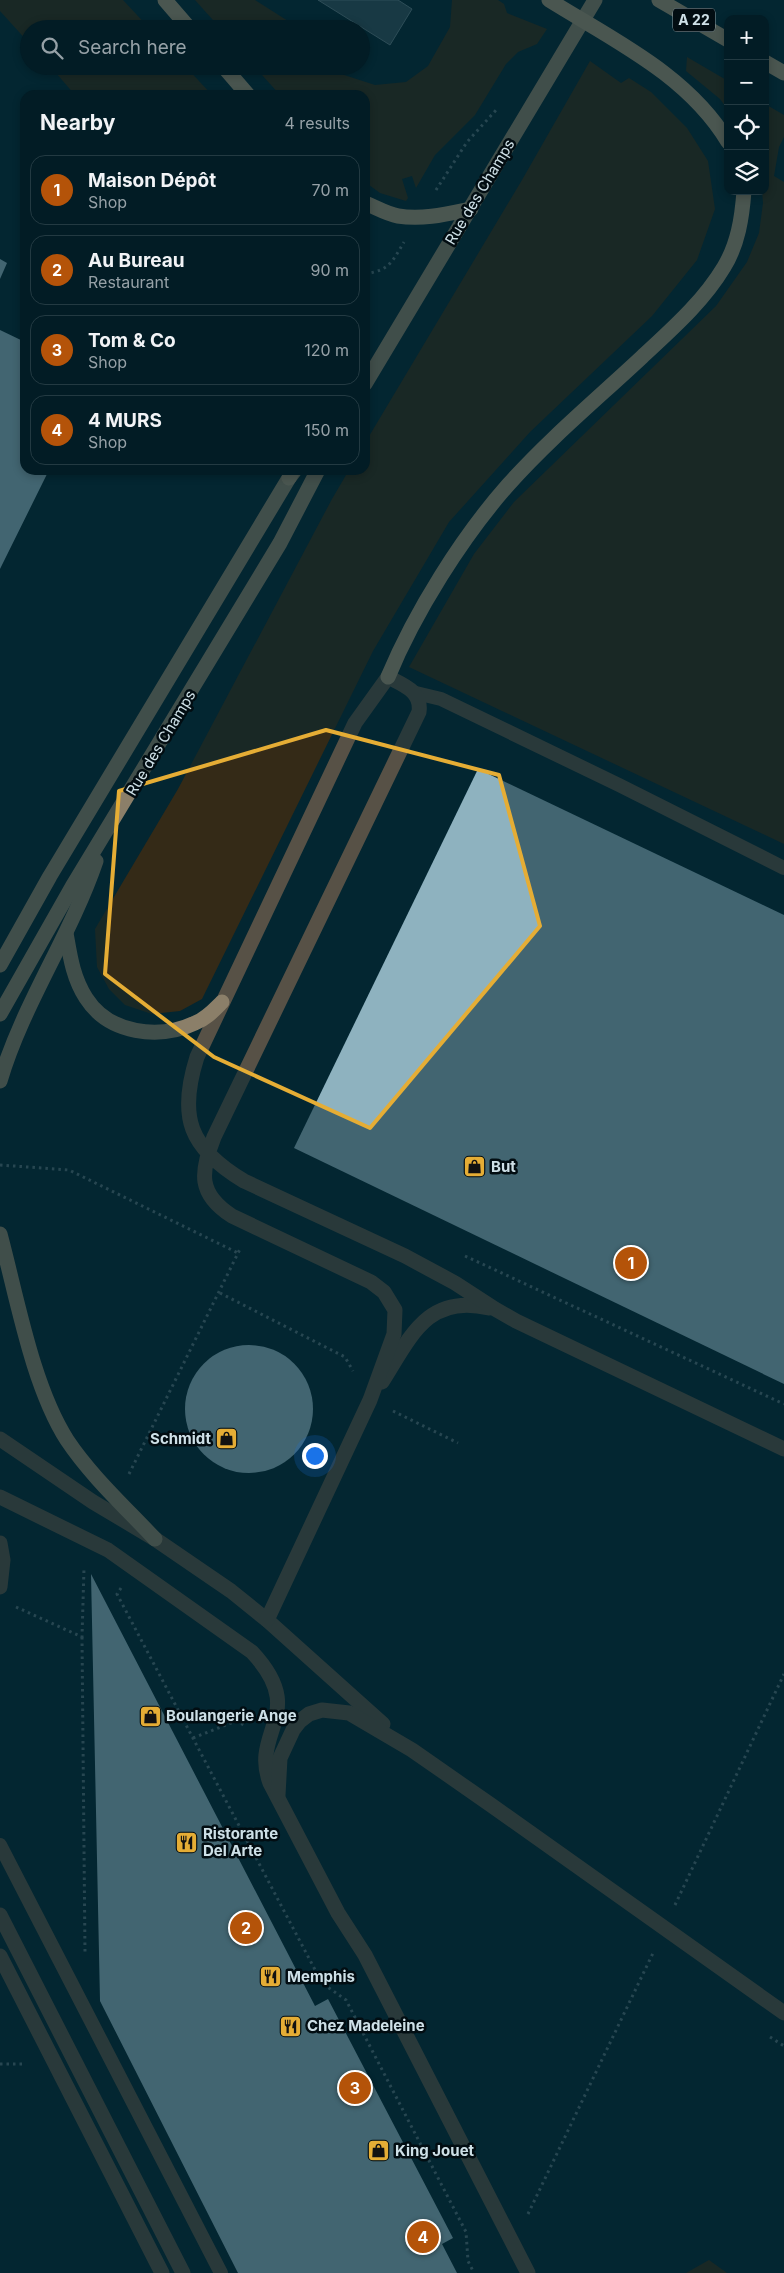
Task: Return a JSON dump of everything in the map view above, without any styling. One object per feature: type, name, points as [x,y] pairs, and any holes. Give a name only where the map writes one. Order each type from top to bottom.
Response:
[{"type":"highway","points":[[165,0],[182,20]]},
{"type":"highway","points":[[549,0],[679,84],[713,118],[724,136]]},
{"type":"highway","name":"A 22","points":[[660,0],[724,38]]},
{"type":"highway","points":[[769,65],[784,74]]},
{"type":"highway","points":[[231,75],[244,90]]},
{"type":"highway","points":[[388,677],[429,596],[489,507],[548,444],[679,322],[710,286],[724,266],[735,242],[740,228],[744,195]]},
{"type":"highway","points":[[370,205],[397,216],[419,217],[438,216],[471,209]]},
{"type":"main road","name":"Rue des Champs","points":[[370,376],[595,0]]},
{"type":"main road","name":"Rue des Champs","points":[[0,965],[50,876],[291,475]]},
{"type":"main road","name":"Rue des Champs","points":[[0,1014],[280,543],[315,475]]},
{"type":"main road","points":[[0,1082],[19,1029],[86,892],[105,835]]},
{"type":"main road","points":[[66,933],[73,973],[81,989],[87,1000],[100,1014],[114,1024],[132,1030],[164,1033],[197,1023],[222,1002]]},
{"type":"main road","points":[[0,1234],[36,1371],[56,1421],[67,1440],[88,1467],[156,1538]]},
{"type":"street","points":[[268,1620],[370,1400],[394,1334],[395,1310],[384,1292],[371,1282],[232,1216],[219,1207],[210,1198],[206,1188],[207,1155],[419,712],[419,699],[416,694],[388,677],[355,723],[197,1057],[188,1095],[188,1113],[194,1131],[207,1155],[222,1168],[244,1181],[405,1256],[455,1283],[495,1309],[784,1449]]},
{"type":"street","points":[[370,1400],[417,1328],[435,1312],[460,1304],[474,1304],[495,1309]]},
{"type":"street","points":[[0,1439],[93,1502],[156,1538],[231,1591],[268,1620],[412,1750]]},
{"type":"street","points":[[0,1497],[108,1550],[252,1652],[264,1665],[276,1689],[278,1715],[265,1758],[265,1772],[338,1913],[365,1955],[528,2273]]},
{"type":"street","points":[[0,1543],[3,1560],[0,1587]]},
{"type":"street","points":[[278,1797],[280,1758],[293,1730],[309,1714],[322,1710],[349,1714],[412,1750],[784,2013]]},
{"type":"street","points":[[0,1915],[183,2273]]},
{"type":"street","points":[[0,1956],[162,2273]]},
{"type":"lane","points":[[416,694],[441,699],[619,785],[784,868]]},
{"type":"lane","points":[[0,1845],[221,2273]]},
{"type":"path","points":[[370,273],[390,266],[458,154],[502,104]]},
{"type":"path","points":[[0,1166],[69,1170],[238,1253]]},
{"type":"path","points":[[462,1255],[784,1404]]},
{"type":"path","points":[[220,1292],[345,1357],[370,1400],[458,1443]]},
{"type":"path","points":[[64,1969],[85,1956],[82,1637],[84,1566]]},
{"type":"path","points":[[113,1586],[118,1594]]},
{"type":"path","points":[[8,1603],[82,1637]]},
{"type":"path","points":[[513,2244],[784,1674]]},
{"type":"path","points":[[193,1738],[236,1721],[270,1738]]},
{"type":"path","points":[[646,1948],[660,1959]]},
{"type":"path","points":[[764,2032],[784,2046]]},
{"type":"highlighted area","points":[[326,730],[499,775],[540,926],[370,1128],[214,1057],[105,974],[119,791]]},
{"type":"shaded area","points":[[0,0],[123,0],[142,20],[20,20],[20,33],[0,11]]},
{"type":"shaded area","points":[[195,0],[255,0],[286,20],[213,20]]},
{"type":"shaded area","points":[[452,0],[498,0],[504,4],[507,13],[547,29],[537,44],[518,52],[506,64],[475,115],[435,155],[416,188],[412,176],[402,179],[408,198],[406,201],[380,193],[370,186],[370,90],[276,90],[262,75],[344,75],[375,85],[406,82],[428,66],[450,27]]},
{"type":"shaded area","points":[[687,57],[724,79],[724,104],[720,99],[686,71]]},
{"type":"shaded area","points":[[590,61],[621,83],[629,78],[651,92],[687,128],[708,161],[715,209],[697,260],[652,316],[530,432],[449,522],[373,651],[202,999],[180,1011],[152,1014],[125,1005],[109,989],[97,967],[95,929],[178,789],[346,475],[370,475],[370,435],[522,180]]},
{"type":"shaded area","points":[[58,75],[193,75],[207,90],[71,90]]},
{"type":"shaded area","points":[[769,106],[784,115],[784,137],[779,147],[774,176],[784,182],[784,844],[409,667],[474,554],[514,502],[716,306],[747,262],[759,233],[762,195],[769,195]]},
{"type":"shaded area","points":[[709,2260],[727,2273],[686,2273]]},
{"type":"water","points":[[318,0],[398,0],[412,9],[390,45],[370,32],[370,20],[350,20]]},
{"type":"building","points":[[0,259],[7,263],[0,279]]},
{"type":"building","points":[[0,330],[20,340],[20,475],[47,475],[0,569]]},
{"type":"building","points":[[478,769],[784,915],[784,1384],[294,1148]]},
{"type":"building","points":[[249,1345],[262,1346],[274,1350],[294,1364],[308,1384],[312,1396],[312,1422],[308,1434],[294,1454],[274,1468],[262,1472],[249,1473],[236,1472],[224,1468],[204,1454],[190,1434],[186,1422],[185,1409],[186,1396],[190,1384],[204,1364],[224,1350],[236,1346]]},
{"type":"building","points":[[91,1574],[315,2006],[328,1999],[453,2238],[442,2244],[457,2273],[238,2273],[100,2001]]},
{"type":"place","name":"But","points":[[475,1167]]},
{"type":"place","name":"Maison Dépôt","points":[[631,1263]]},
{"type":"place","name":"Schmidt","points":[[227,1439]]},
{"type":"place","name":"Boulangerie Ange","points":[[150,1716]]},
{"type":"place","name":"Ristorante Del Arte","points":[[187,1843]]},
{"type":"place","name":"Au Bureau","points":[[246,1928]]},
{"type":"place","name":"Memphis","points":[[271,1977]]},
{"type":"place","name":"Chez Madeleine","points":[[291,2026]]},
{"type":"place","name":"Tom & Co","points":[[355,2088]]},
{"type":"place","name":"King Jouet","points":[[379,2151]]},
{"type":"place","name":"4 MURS","points":[[423,2237]]}]
